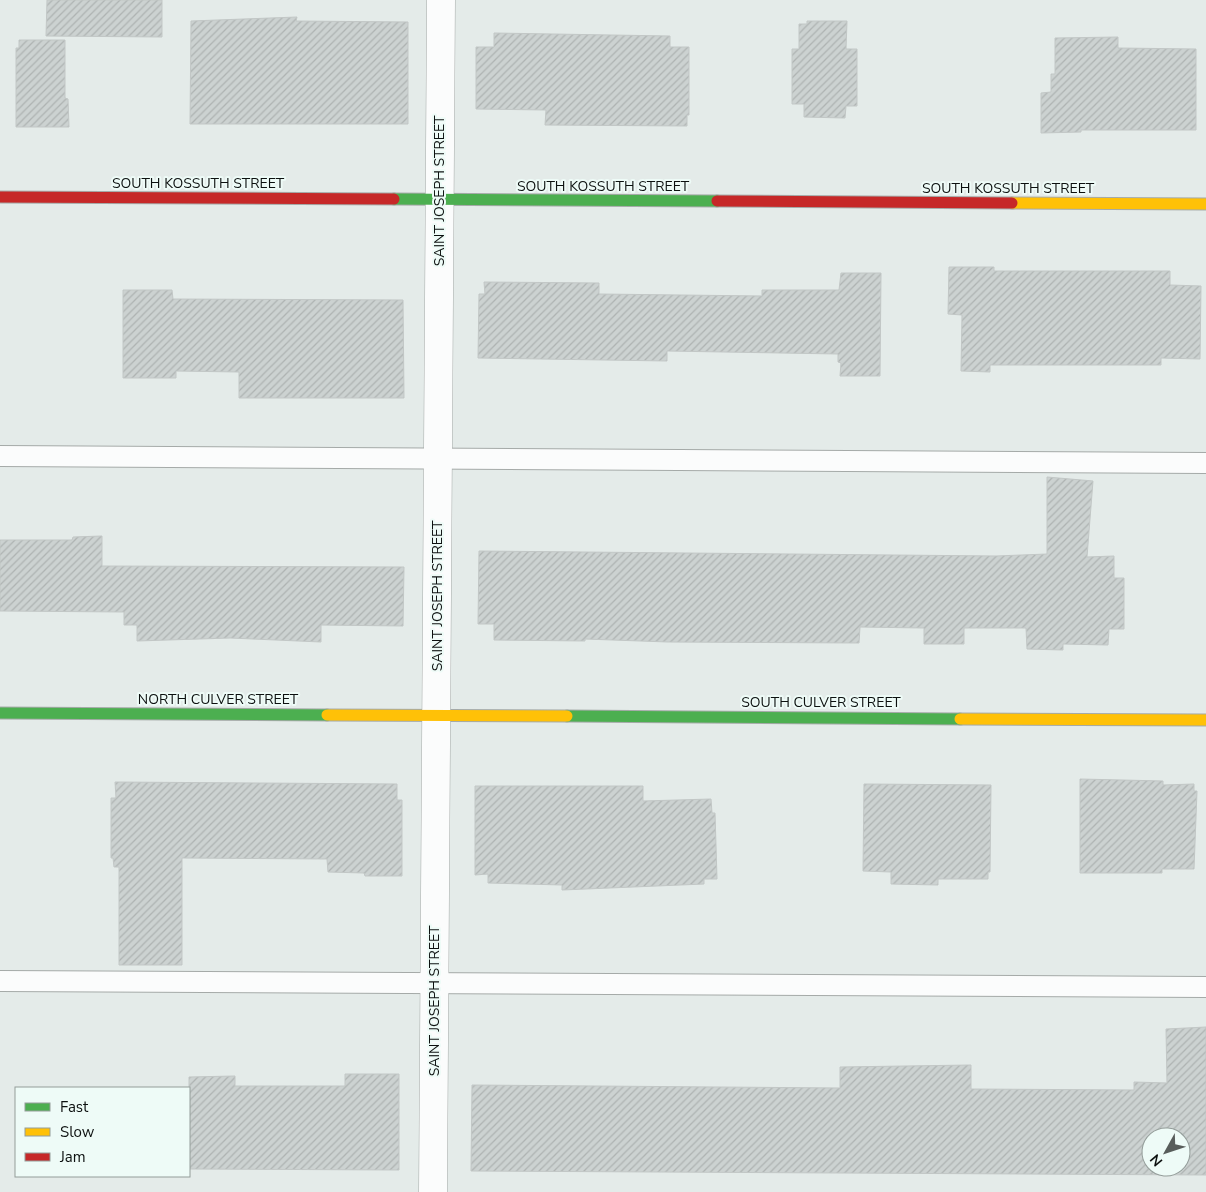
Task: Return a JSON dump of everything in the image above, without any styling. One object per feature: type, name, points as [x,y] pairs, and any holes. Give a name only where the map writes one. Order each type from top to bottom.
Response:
[{"type":"street","name":"SAINT JOSEPH STREET","points":[[433,1192],[441,0]]},
{"type":"street","name":"SOUTH KOSSUTH STREET","points":[[0,198],[1206,204]]},
{"type":"street","name":"NORTH CULVER STREET","points":[[0,713],[436,715]]},
{"type":"street","name":"SOUTH CULVER STREET","points":[[436,715],[1206,720]]},
{"type":"lane","points":[[0,456],[1206,463]]},
{"type":"lane","points":[[0,981],[1206,987]]},
{"type":"building","points":[[47,0],[162,0],[162,37],[46,36]]},
{"type":"building","points":[[297,17],[296,21],[408,22],[408,124],[190,124],[191,21]]},
{"type":"building","points":[[807,21],[847,21],[846,49],[857,49],[857,106],[846,106],[845,118],[804,117],[804,104],[792,104],[792,49],[799,49],[799,24],[807,24]]},
{"type":"building","points":[[494,33],[670,36],[670,47],[689,47],[689,115],[687,115],[687,126],[545,125],[546,110],[476,109],[476,47],[494,47]]},
{"type":"building","points":[[1118,37],[1118,48],[1196,49],[1196,130],[1081,130],[1081,132],[1041,133],[1041,93],[1051,92],[1051,74],[1055,74],[1055,38]]},
{"type":"building","points":[[19,40],[65,40],[65,98],[68,99],[69,127],[16,127],[16,48],[19,48]]},
{"type":"building","points":[[949,267],[994,267],[994,271],[1170,271],[1170,285],[1201,286],[1200,359],[1161,358],[1161,365],[990,365],[990,372],[961,371],[962,315],[948,314]]},
{"type":"building","points":[[841,273],[881,273],[880,376],[840,376],[841,363],[838,362],[838,354],[667,351],[667,361],[478,358],[479,294],[485,294],[484,282],[599,283],[599,294],[762,296],[762,290],[839,290]]},
{"type":"building","points":[[123,290],[172,290],[173,299],[403,300],[404,398],[239,398],[239,372],[176,371],[176,378],[123,378]]},
{"type":"building","points":[[1047,477],[1093,481],[1087,557],[1114,556],[1114,578],[1124,578],[1124,629],[1109,629],[1108,645],[1063,644],[1063,650],[1027,649],[1026,628],[964,628],[964,644],[924,644],[924,628],[860,627],[859,643],[668,642],[585,639],[585,641],[494,640],[494,624],[478,624],[479,551],[996,556],[1047,554]]},
{"type":"building","points":[[102,536],[102,566],[404,567],[403,626],[321,625],[321,642],[230,638],[137,641],[137,625],[124,625],[124,612],[0,611],[0,540],[72,540],[73,537]]},
{"type":"building","points":[[1080,779],[1163,781],[1163,785],[1194,784],[1194,791],[1197,791],[1194,869],[1162,869],[1162,873],[1080,873]]},
{"type":"building","points":[[115,782],[397,784],[397,800],[402,800],[402,876],[365,876],[364,873],[328,872],[327,859],[182,858],[182,965],[119,965],[119,867],[114,867],[113,858],[111,858],[111,798],[116,798]]},
{"type":"building","points":[[864,784],[991,785],[990,872],[988,872],[988,879],[938,879],[938,885],[891,884],[891,872],[863,871]]},
{"type":"building","points":[[475,786],[643,786],[643,801],[711,799],[712,813],[715,813],[717,879],[704,879],[704,884],[562,890],[562,885],[488,883],[488,874],[475,875]]},
{"type":"building","points":[[1206,1027],[1206,1175],[1191,1175],[1191,1127],[1141,1127],[1141,1175],[471,1171],[472,1085],[840,1088],[840,1067],[971,1065],[971,1089],[1134,1090],[1134,1082],[1167,1083],[1166,1029]]},
{"type":"building","points":[[345,1074],[399,1074],[399,1170],[190,1169],[189,1077],[235,1076],[235,1086],[345,1086]]},
{"type":"traffic: fast","points":[[394,199],[717,201]]},
{"type":"traffic: fast","points":[[0,713],[327,715]]},
{"type":"traffic: fast","points":[[567,716],[960,719]]},
{"type":"traffic: slow","points":[[1012,203],[1206,204]]},
{"type":"traffic: slow","points":[[327,715],[567,716]]},
{"type":"traffic: slow","points":[[960,719],[1206,720]]},
{"type":"traffic: jam","points":[[0,197],[394,199]]},
{"type":"traffic: jam","points":[[717,201],[1012,203]]}]
